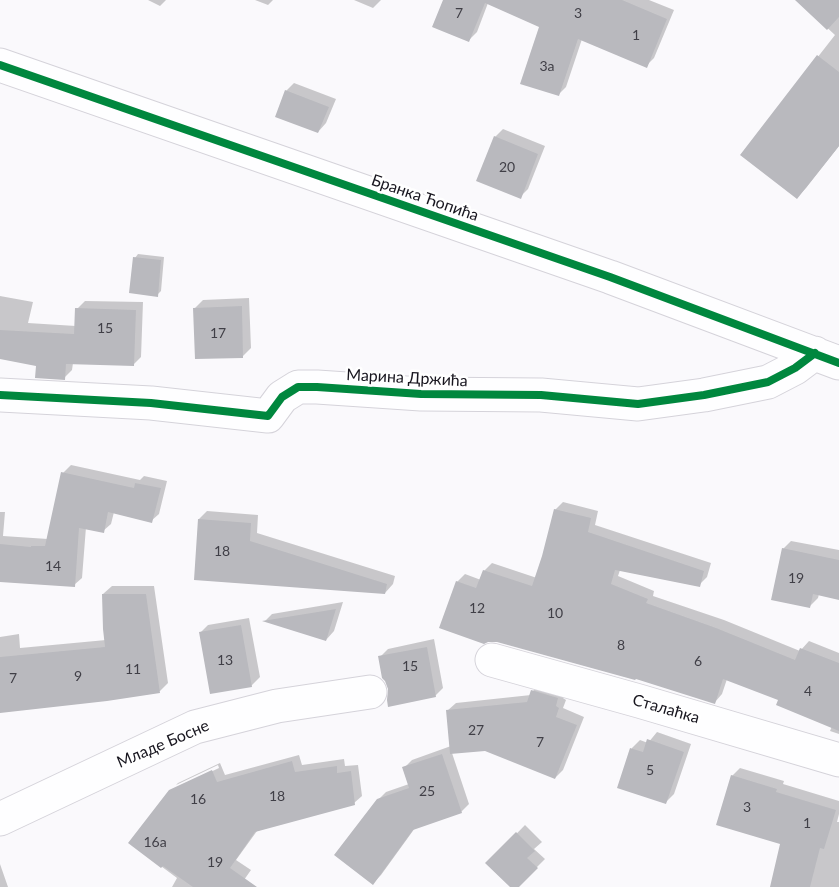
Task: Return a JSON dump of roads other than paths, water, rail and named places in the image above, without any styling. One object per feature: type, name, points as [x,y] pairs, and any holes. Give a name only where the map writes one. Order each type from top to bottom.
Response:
[{"type":"street","name":"Бранка Ћопића","points":[[0,65],[610,277],[827,358]]},
{"type":"street","name":"Марина Држића","points":[[0,395],[151,402],[268,416],[282,397],[298,387],[422,394],[541,395],[638,404],[704,395],[768,382],[795,368],[827,358]]},
{"type":"street","name":"Сталаћка","points":[[492,660],[839,760]]},
{"type":"street","name":"Младе Босне","points":[[0,819],[195,727],[277,706],[370,692]]}]
